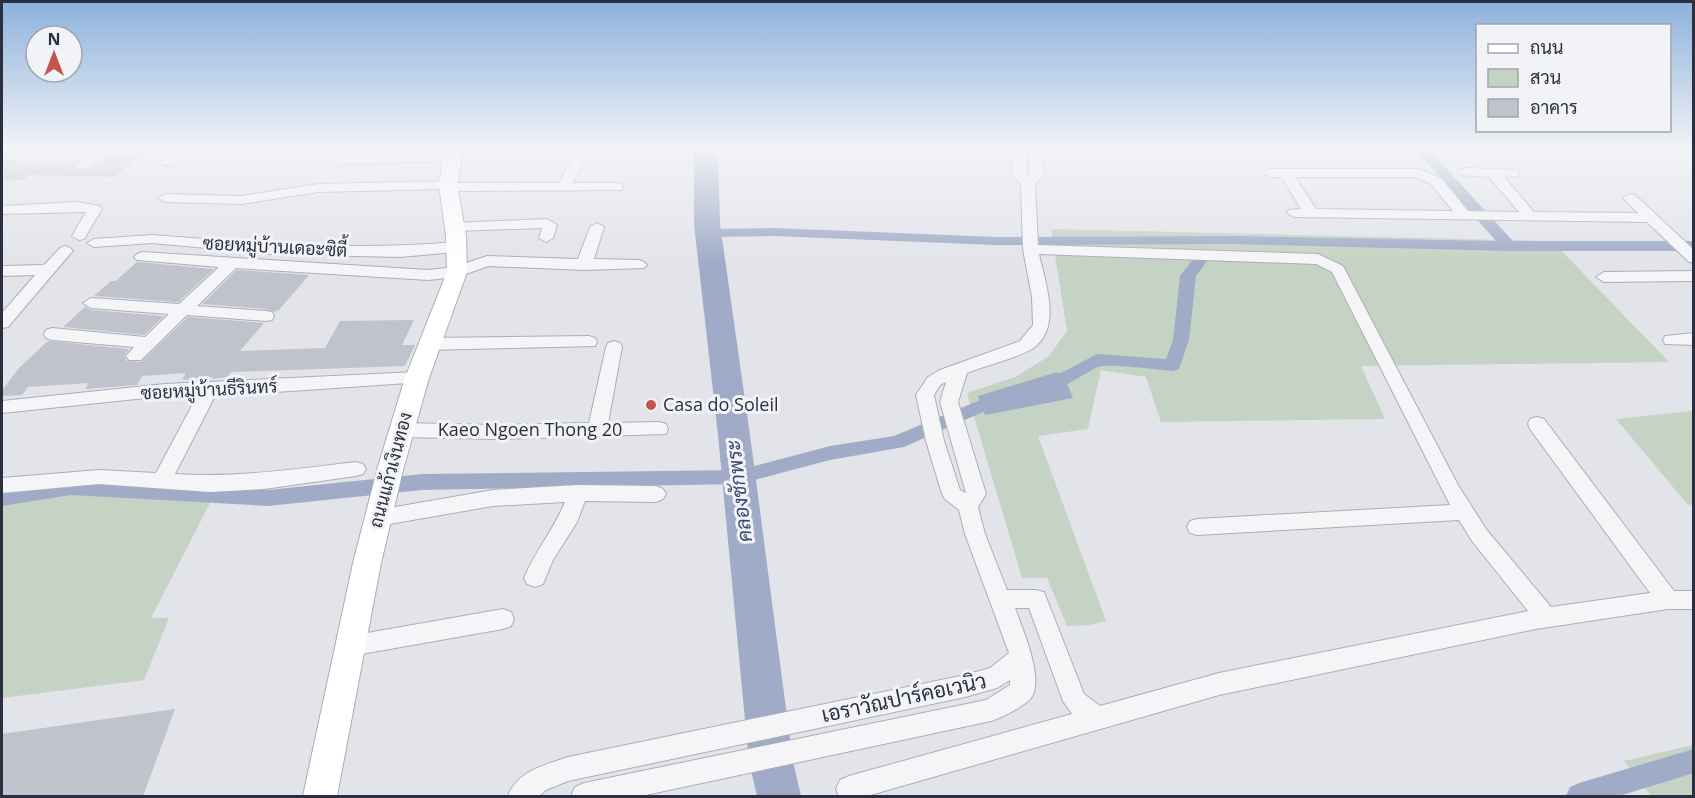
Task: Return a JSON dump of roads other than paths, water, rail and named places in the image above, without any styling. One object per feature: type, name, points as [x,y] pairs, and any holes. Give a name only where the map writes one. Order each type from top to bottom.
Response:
[{"type":"street","points":[[165,198],[241,200],[318,188],[432,186]]},
{"type":"street","name":"ถนนแก้วเงินทอง","points":[[320,796],[350,646],[390,470],[428,344],[457,272],[456,237],[448,186]]},
{"type":"street","points":[[476,186],[616,187]]},
{"type":"street","points":[[1022,656],[975,534],[968,506],[952,494],[935,441],[925,395],[934,381],[957,377],[1026,345],[1037,334],[1041,325],[1040,297],[1030,243],[1025,186]]},
{"type":"street","points":[[1294,186],[1311,213]]},
{"type":"street","points":[[1442,186],[1476,215]]},
{"type":"street","points":[[1504,186],[1530,216]]},
{"type":"street","points":[[1630,198],[1685,250]]},
{"type":"street","points":[[2,210],[77,206],[95,209],[79,236],[63,245],[65,251],[2,323]]},
{"type":"street","points":[[1294,213],[1651,218]]},
{"type":"street","name":"ซอยหมู่บ้านเดอะซิตี้","points":[[65,251],[80,251],[94,243],[152,239],[270,249],[400,252],[456,237],[547,223],[550,225],[546,238]]},
{"type":"street","points":[[584,265],[597,227]]},
{"type":"street","name":"ซอยหมู่บ้านเดอะซิตี้","points":[[79,236],[94,236],[96,240],[94,243]]},
{"type":"street","points":[[1030,243],[1309,258],[1329,263],[1338,269],[1451,490],[1479,535],[1547,618]]},
{"type":"street","points":[[142,257],[417,274],[457,272],[487,261],[639,265]]},
{"type":"street","points":[[135,356],[231,264]]},
{"type":"street","points":[[2,271],[50,270]]},
{"type":"street","points":[[1604,278],[1694,276]]},
{"type":"street","points":[[91,303],[266,316]]},
{"type":"street","points":[[52,334],[148,343]]},
{"type":"street","points":[[1671,340],[1694,339]]},
{"type":"street","points":[[428,344],[589,342]]},
{"type":"street","points":[[597,430],[614,348]]},
{"type":"street","points":[[957,377],[949,402],[976,494],[968,506]]},
{"type":"street","name":"ซอยหมู่บ้านธีรินทร์","points":[[2,407],[165,390],[209,390],[417,378]]},
{"type":"street","points":[[162,480],[209,390]]},
{"type":"street","points":[[1538,424],[1668,600]]},
{"type":"street","name":"Kaeo Ngoen Thong 20","points":[[401,430],[659,429]]},
{"type":"street","points":[[2,486],[70,478],[162,480],[210,484],[264,481],[356,469]]},
{"type":"street","points":[[380,511],[493,498],[578,493],[656,494]]},
{"type":"street","points":[[536,578],[544,556],[567,522],[578,493]]},
{"type":"street","points":[[1197,527],[1465,512]]},
{"type":"street","points":[[1001,599],[1036,599],[1075,701],[1084,710],[1098,718]]},
{"type":"street","points":[[849,789],[1220,684],[1547,618],[1668,600],[1694,600]]},
{"type":"street","points":[[350,646],[503,619]]},
{"type":"street","name":"เอราวัณปาร์คอเวนิว","points":[[521,796],[538,780],[568,769],[964,686],[997,677],[1022,656]]},
{"type":"street","name":"เอราวัณปาร์คอเวนิว","points":[[584,796],[991,710],[1022,691],[1022,656]]},
{"type":"water","points":[[1057,372],[1068,386],[1073,398],[985,415],[978,396]]},
{"type":"waterway","name":"คลองชักพระ","points":[[706,186],[707,224],[734,435],[771,762],[779,796]]},
{"type":"waterway","points":[[1455,186],[1508,245]]},
{"type":"waterway","points":[[708,233],[775,232],[995,241],[1235,240],[1508,245]]},
{"type":"waterway","points":[[1508,245],[1694,246]]},
{"type":"waterway","points":[[1039,385],[1069,377],[1097,360],[1173,365],[1181,340],[1188,276],[1199,261]]},
{"type":"waterway","points":[[2,498],[71,487],[268,498],[422,482],[739,477],[830,453],[897,442],[1004,396]]},
{"type":"waterway","points":[[1579,796],[1694,761]]},
{"type":"place","name":"Casa do Soleil","points":[[651,405]]}]
